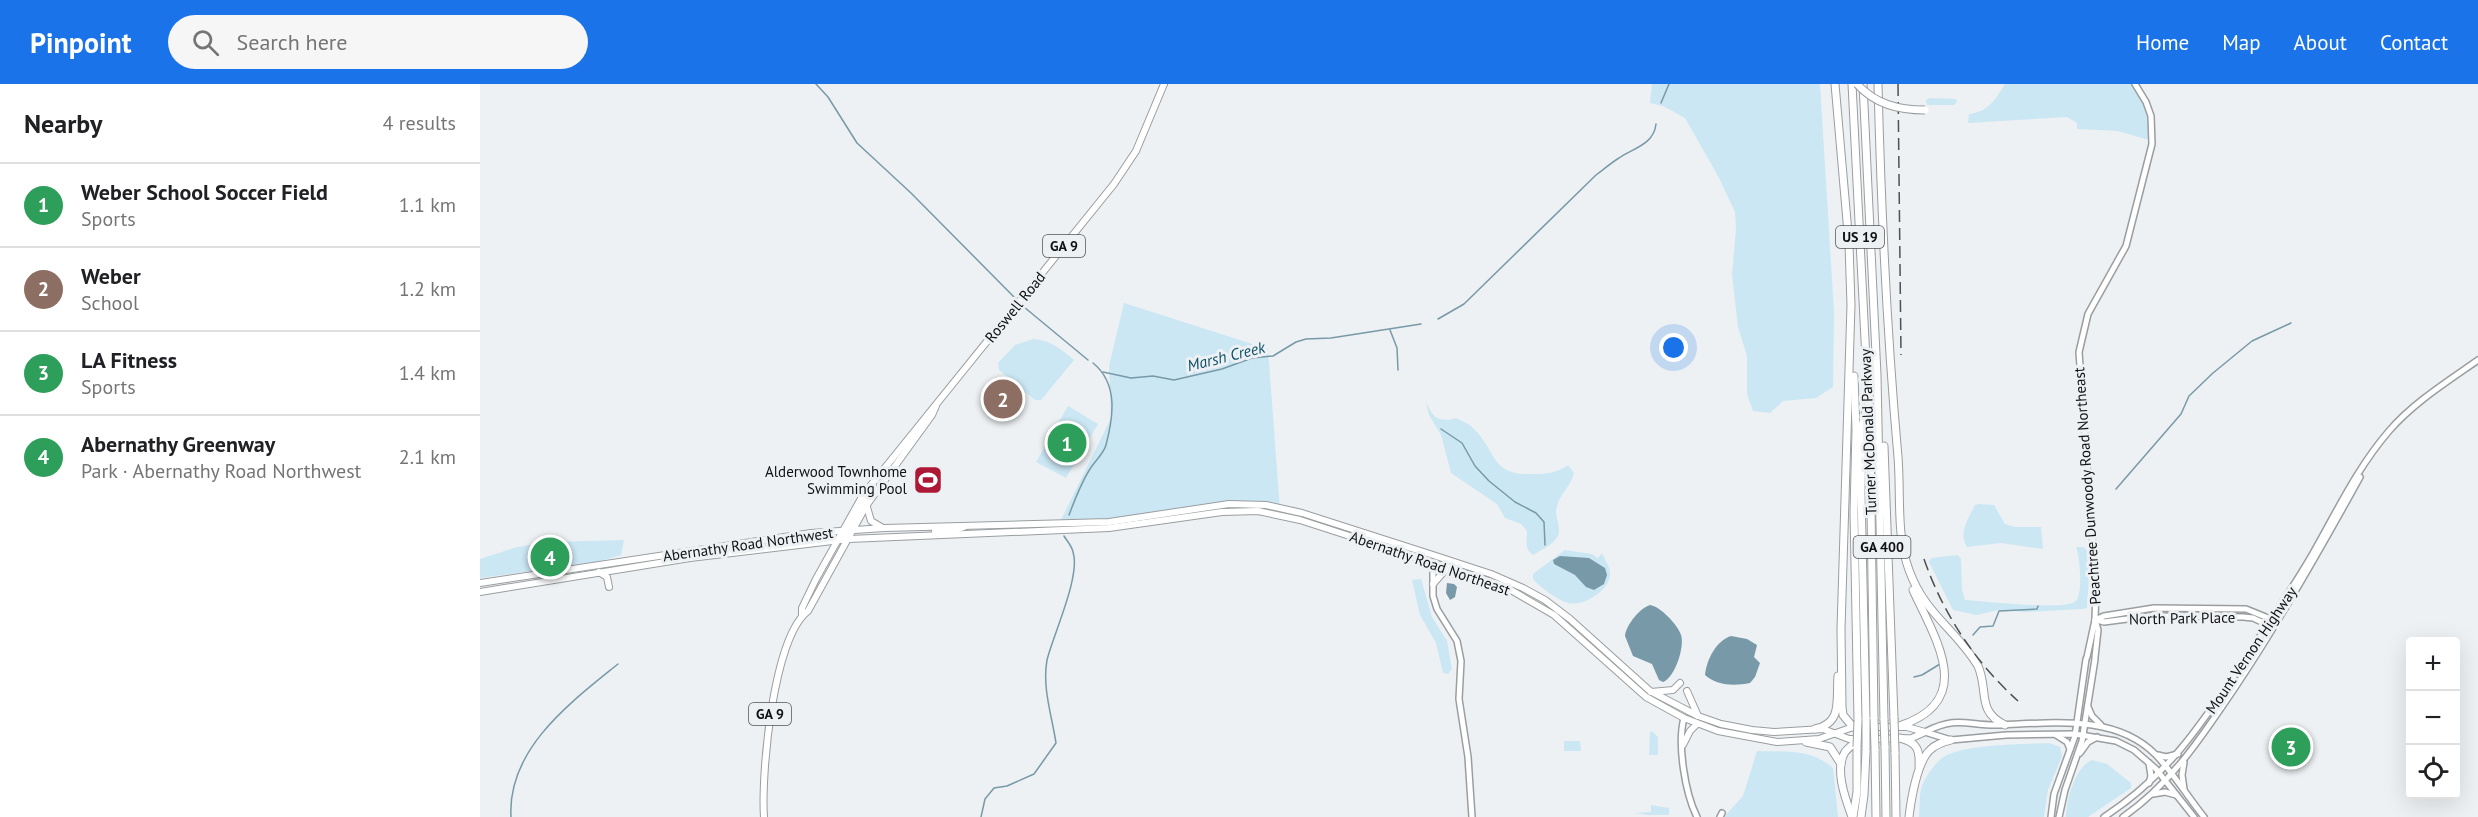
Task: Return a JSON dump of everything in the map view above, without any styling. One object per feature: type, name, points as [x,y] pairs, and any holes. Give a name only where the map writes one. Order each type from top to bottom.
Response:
[{"type":"highway","points":[[1835,84],[1849,244],[1851,350],[1856,429],[1854,513],[1862,719],[1866,751],[1861,817]]},
{"type":"highway","points":[[1854,84],[1885,104],[1900,109],[1924,110]]},
{"type":"highway","name":"Turner McDonald Parkway","points":[[1854,84],[1868,399],[1876,817]]},
{"type":"highway","name":"Turner McDonald Parkway","points":[[1863,84],[1877,375],[1886,817]]},
{"type":"highway","points":[[1878,84],[1881,194],[1899,536],[1905,571],[1943,655],[1945,678],[1944,687],[1930,709],[1910,723],[1899,726]]},
{"type":"highway","points":[[1815,729],[1828,726],[1835,714],[1841,629],[1851,350]]},
{"type":"highway","name":"US 19","points":[[1877,375],[1885,458],[1896,817]]},
{"type":"highway","points":[[1852,817],[1856,797],[1857,747],[1862,719],[1862,426],[1868,399]]},
{"type":"highway","points":[[1899,508],[1906,559],[1917,591],[1974,660],[1983,679],[1986,710],[1991,717],[2005,725]]},
{"type":"highway","points":[[1841,629],[1843,715],[1853,727]]},
{"type":"highway","points":[[1900,738],[1913,743],[1918,750],[1918,775]]},
{"type":"highway","points":[[1841,764],[1846,752],[1859,739]]},
{"type":"highway","points":[[1909,817],[1918,775],[1926,754],[1931,748],[1951,740]]},
{"type":"highway","points":[[1806,742],[1830,747],[1841,764],[1845,795],[1852,817]]},
{"type":"main road","name":"Roswell Road","points":[[802,615],[808,611],[876,477],[928,412],[936,406],[1114,183],[1143,135],[1164,84]]},
{"type":"main road","name":"Roswell Road","points":[[764,817],[765,756],[772,706],[784,659],[802,615],[802,608],[828,557],[933,415],[936,406]]},
{"type":"main road","name":"Abernathy Road Northeast","points":[[1017,524],[1108,522],[1229,504],[1266,505],[1295,511],[1491,574],[1523,588],[1570,619],[1652,692],[1698,716],[1721,724],[1762,731],[1815,729],[1836,733],[1849,739],[1912,738],[1925,732]]},
{"type":"main road","points":[[867,506],[871,521],[884,528]]},
{"type":"main road","name":"Abernathy Road Northeast","points":[[1016,531],[1109,528],[1222,512],[1258,511],[1300,520],[1504,586],[1541,606],[1568,626],[1636,690],[1682,719],[1718,731],[1760,740],[1806,742],[1853,727],[1899,726],[1925,732]]},
{"type":"main road","name":"Abernathy Road Northwest","points":[[480,583],[848,530],[1017,524]]},
{"type":"main road","points":[[918,536],[930,532],[955,530],[967,525]]},
{"type":"main road","name":"Abernathy Road Northwest","points":[[480,592],[690,558],[843,539],[1016,531]]},
{"type":"main road","points":[[814,543],[824,548],[828,557]]},
{"type":"main road","points":[[690,558],[717,551]]},
{"type":"main road","points":[[1432,584],[1448,567]]},
{"type":"main road","points":[[598,572],[607,577],[609,587]]},
{"type":"main road","points":[[1652,692],[1673,690],[1680,683]]},
{"type":"main road","points":[[1687,691],[1698,716]]},
{"type":"main road","points":[[1683,744],[1697,724]]},
{"type":"street","name":"Peachtree Dunwoody Road Northeast","points":[[2051,817],[2054,794],[2075,734],[2086,658],[2095,620],[2095,570],[2079,352],[2088,314],[2126,246],[2152,144],[2151,116],[2135,84]]},
{"type":"street","name":"Mount Vernon Highway","points":[[2104,817],[2128,801],[2167,767],[2204,720],[2269,622],[2387,433],[2478,360]]},
{"type":"street","name":"Mount Vernon Highway","points":[[2122,817],[2151,795],[2184,762],[2278,623],[2369,460]]},
{"type":"street","points":[[1433,562],[1432,584],[1437,609],[1458,641],[1461,661],[1459,699],[1468,758],[1472,817]]},
{"type":"street","name":"North Park Place","points":[[2095,620],[2104,616],[2150,608],[2251,610],[2269,622],[2274,629]]},
{"type":"street","points":[[2229,616],[2230,609]]},
{"type":"street","name":"North Park Place","points":[[2095,620],[2104,622],[2150,616],[2229,616],[2278,623]]},
{"type":"street","name":"Peachtree Dunwoody Road Northeast","points":[[2059,817],[2062,799],[2077,757],[2085,724],[2098,630],[2095,620]]},
{"type":"street","points":[[2088,706],[2092,716],[2103,726]]},
{"type":"street","points":[[1682,719],[1686,782],[1697,817]]},
{"type":"street","name":"Abernathy Road Northeast","points":[[1925,732],[1952,722],[2005,725],[2077,723],[2103,726],[2128,735],[2156,755],[2204,817]]},
{"type":"street","name":"Abernathy Road Northeast","points":[[1925,732],[1951,740],[1994,735],[2083,734],[2125,744],[2160,773],[2194,817]]},
{"type":"street","points":[[2055,734],[2064,740],[2070,750]]},
{"type":"street","points":[[2077,757],[2088,742],[2098,736]]},
{"type":"street","points":[[2156,755],[2166,757],[2179,753]]},
{"type":"street","points":[[2148,762],[2151,776],[2148,785]]},
{"type":"street","points":[[2184,762],[2182,775],[2184,790]]},
{"type":"street","points":[[2151,795],[2165,792],[2176,795]]},
{"type":"shaded area","points":[[1652,84],[1820,84],[1834,312],[1833,387],[1816,398],[1783,401],[1770,413],[1753,411],[1747,394],[1747,356],[1738,327],[1732,274],[1736,229],[1735,212],[1718,176],[1685,118],[1663,106],[1650,103]]},
{"type":"shaded area","points":[[2005,84],[2136,84],[2151,110],[2151,139],[2118,131],[2077,129],[2077,123],[2067,117],[1968,123],[1969,114],[1986,108]]},
{"type":"shaded area","points":[[1930,98],[1956,99],[1957,102],[1954,105],[1927,105],[1926,100]]},
{"type":"shaded area","points":[[1124,303],[1268,349],[1280,510],[1215,509],[1112,525],[1057,528],[1111,418],[1109,366]]},
{"type":"shaded area","points":[[1033,339],[1050,343],[1074,360],[1041,400],[1035,400],[999,370],[998,363],[1015,345]]},
{"type":"shaded area","points":[[1426,402],[1437,418],[1445,420],[1456,418],[1470,426],[1501,466],[1509,471],[1519,474],[1543,474],[1568,465],[1574,473],[1557,506],[1559,534],[1554,542],[1533,555],[1530,553],[1527,547],[1527,531],[1521,524],[1505,518],[1497,504],[1451,473],[1441,435],[1429,415]]},
{"type":"shaded area","points":[[1068,406],[1098,424],[1066,478],[1036,462]]},
{"type":"shaded area","points":[[1975,505],[1994,505],[2005,524],[2015,527],[2041,527],[2043,549],[2001,543],[1967,547],[1963,536],[1965,526]]},
{"type":"shaded area","points":[[624,540],[621,555],[597,562],[480,578],[480,559],[517,547],[548,542]]},
{"type":"shaded area","points":[[2076,547],[2083,547],[2088,551],[2090,562],[2087,608],[2082,609],[2027,612],[1998,610],[1977,615],[1953,610],[1929,562],[1931,558],[1958,555],[1961,559],[1962,590],[1965,600],[2023,605],[2069,604],[2076,601],[2080,591],[2079,559]]},
{"type":"shaded area","points":[[1565,550],[1592,554],[1598,558],[1602,553],[1608,564],[1609,581],[1605,587],[1581,603],[1574,604],[1564,601],[1549,593],[1533,579],[1533,574]]},
{"type":"shaded area","points":[[1560,556],[1589,558],[1605,568],[1607,575],[1604,584],[1594,590],[1586,587],[1575,575],[1554,564],[1553,560]]},
{"type":"shaded area","points":[[1421,579],[1432,617],[1447,641],[1452,669],[1448,674],[1443,673],[1436,643],[1420,615],[1412,580]]},
{"type":"shaded area","points":[[1447,583],[1457,587],[1455,597],[1450,600],[1446,593]]},
{"type":"shaded area","points":[[1650,605],[1659,609],[1673,621],[1682,640],[1675,668],[1663,682],[1659,680],[1652,664],[1633,656],[1625,636],[1634,618]]},
{"type":"shaded area","points":[[1731,636],[1747,639],[1757,645],[1754,657],[1760,663],[1750,683],[1726,684],[1705,675],[1713,651]]},
{"type":"shaded area","points":[[1652,731],[1658,737],[1658,755],[1649,755],[1650,732]]},
{"type":"shaded area","points":[[1564,741],[1580,741],[1581,751],[1564,751]]},
{"type":"shaded area","points":[[2049,743],[2060,747],[2062,756],[2048,790],[2044,817],[1919,817],[1922,785],[1942,758],[1951,753],[1977,747]]},
{"type":"shaded area","points":[[1757,751],[1806,754],[1833,768],[1838,817],[1724,817],[1743,796]]},
{"type":"shaded area","points":[[2092,760],[2107,764],[2131,783],[2131,788],[2088,817],[2066,817],[2070,793],[2076,777],[2081,769]]},
{"type":"shaded area","points":[[1651,805],[1669,808],[1669,815],[1634,813],[1651,812]]},
{"type":"waterway","name":"Marsh Creek","points":[[816,84],[828,97],[857,143],[911,193],[1015,298]]},
{"type":"waterway","name":"Marsh Creek","points":[[1661,103],[1669,84]]},
{"type":"waterway","name":"Marsh Creek","points":[[1438,319],[1464,304],[1596,175],[1647,141],[1656,124]]},
{"type":"waterway","points":[[1024,307],[1088,360]]},
{"type":"waterway","points":[[2116,489],[2181,414],[2189,396],[2213,373],[2252,341],[2291,323]]},
{"type":"waterway","name":"Marsh Creek","points":[[1103,372],[1131,378],[1153,376],[1174,380],[1222,369],[1252,358],[1273,356],[1296,342],[1306,339],[1331,338],[1421,324]]},
{"type":"waterway","points":[[1390,330],[1397,348],[1398,370]]},
{"type":"waterway","points":[[1069,515],[1084,480],[1105,448],[1111,424],[1110,391],[1101,371],[1093,363]]},
{"type":"waterway","points":[[1441,429],[1462,443],[1475,466],[1489,481],[1515,502],[1536,513],[1544,522],[1545,545]]},
{"type":"waterway","points":[[981,817],[985,799],[994,788],[1007,786],[1034,774],[1056,743],[1047,691],[1046,670],[1073,575],[1073,552],[1064,536]]},
{"type":"waterway","points":[[1973,635],[1980,627],[1993,626],[1999,611],[2037,609],[2038,606]]},
{"type":"waterway","points":[[511,817],[513,792],[519,770],[531,749],[562,711],[618,664]]},
{"type":"waterway","points":[[1914,677],[1940,664]]},
{"type":"railway","points":[[1898,84],[1901,355]]},
{"type":"railway","points":[[1924,559],[1941,599],[1962,636],[1988,670],[2018,701]]},
{"type":"place","name":"Weber","points":[[1003,399]]},
{"type":"place","name":"Weber School Soccer Field","points":[[1067,443]]},
{"type":"place","name":"Alderwood Townhome Swimming Pool","points":[[928,480]]},
{"type":"place","name":"Abernathy Greenway","points":[[550,557]]},
{"type":"place","name":"LA Fitness","points":[[2291,747]]}]
